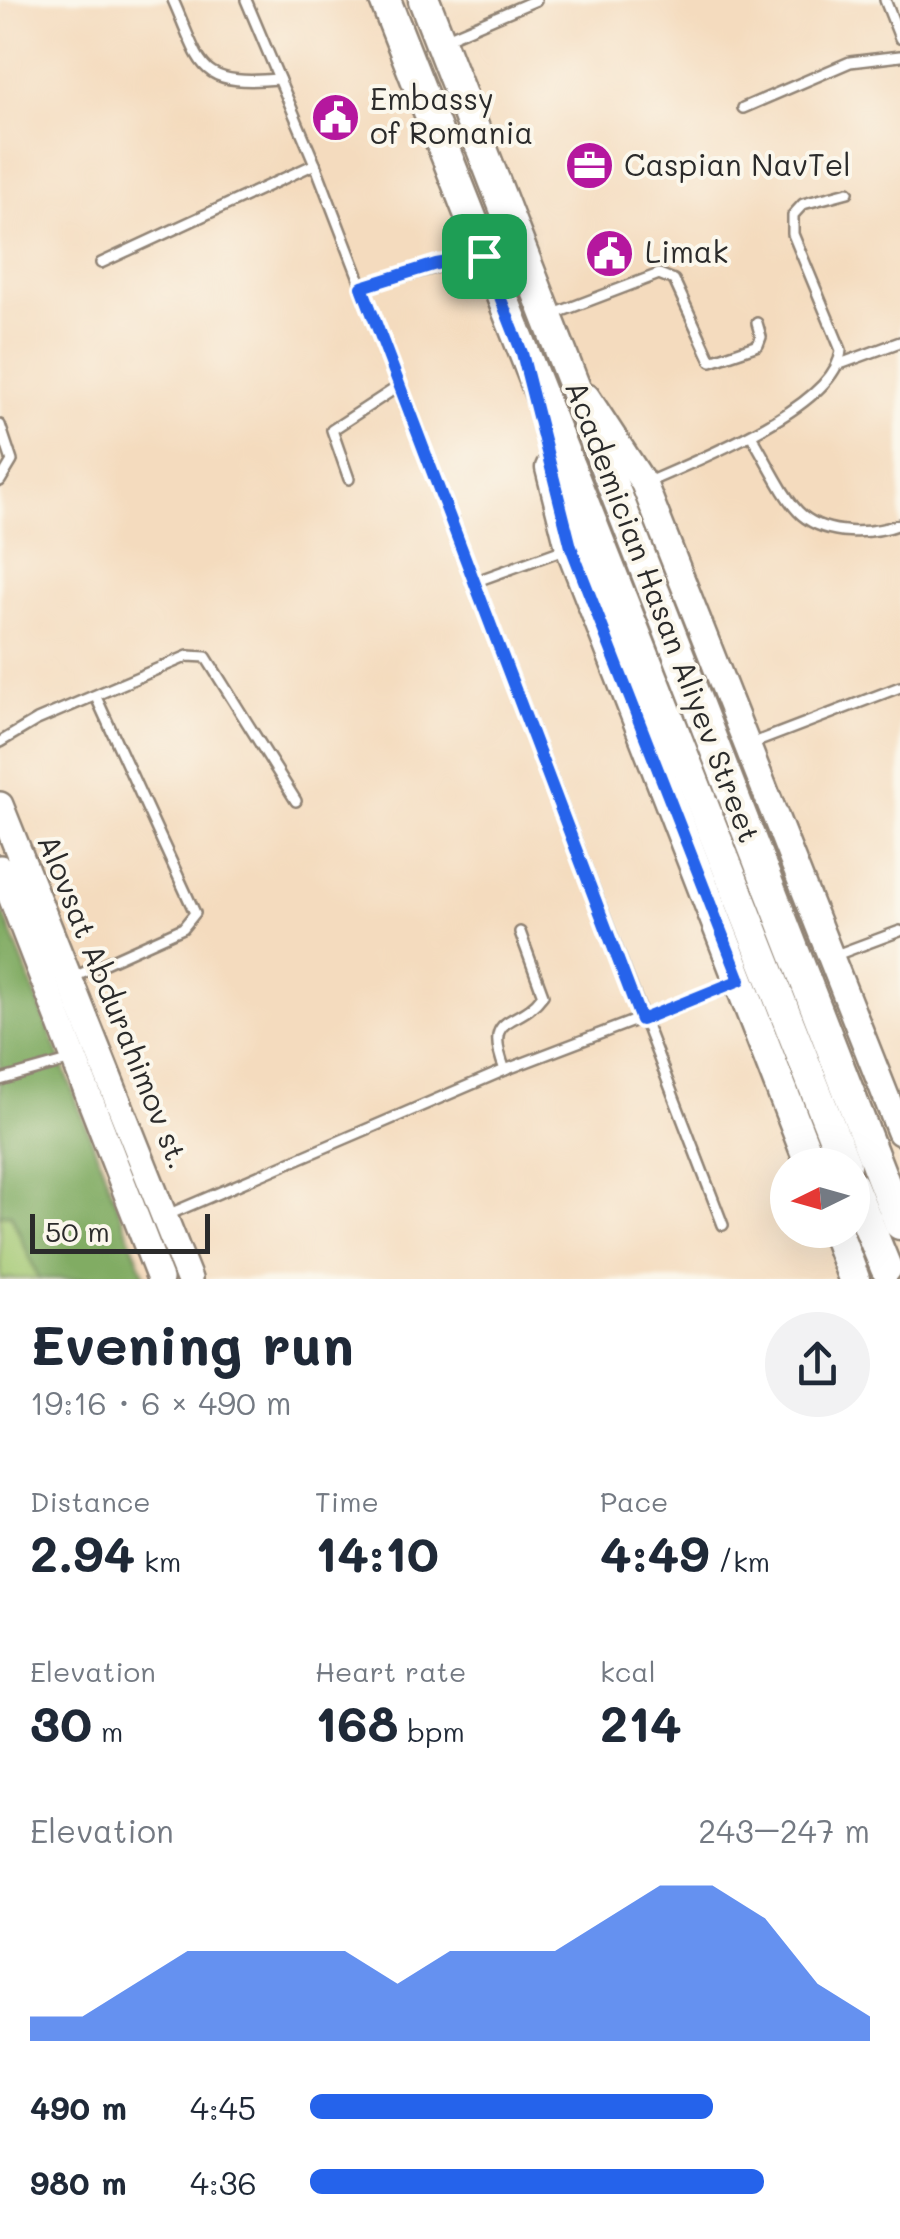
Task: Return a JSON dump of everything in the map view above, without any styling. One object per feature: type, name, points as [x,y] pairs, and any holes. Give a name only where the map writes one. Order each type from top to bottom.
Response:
[{"type":"main road","name":"Academician Hasan Aliyev Street","points":[[385,0],[838,1148]]},
{"type":"main road","name":"Academician Hasan Aliyev Street","points":[[424,0],[900,1224]]},
{"type":"main road","points":[[522,353],[571,547],[804,1148]]},
{"type":"main road","points":[[566,363],[644,484],[900,1132]]},
{"type":"main road","name":"Alovsat Abdurahimov st.","points":[[0,805],[66,980],[189,1279]]},
{"type":"main road","name":"Alovsat Abdurahimov st.","points":[[0,868],[160,1279]]},
{"type":"main road","points":[[870,1228],[886,1268]]},
{"type":"main road","points":[[843,1248],[854,1279]]},
{"type":"lane","points":[[173,0],[203,66],[212,74],[242,82],[279,78]]},
{"type":"lane","points":[[246,0],[362,287],[722,1224]]},
{"type":"lane","points":[[440,41],[536,0]]},
{"type":"lane","points":[[885,0],[900,38]]},
{"type":"lane","points":[[743,108],[850,62],[900,56]]},
{"type":"lane","points":[[102,263],[314,164]]},
{"type":"lane","points":[[644,484],[752,434],[828,382],[840,364],[841,350],[793,234],[793,215],[804,204],[848,192]]},
{"type":"lane","points":[[362,287],[436,264],[484,256]]},
{"type":"lane","points":[[547,317],[659,274],[674,280],[711,361],[758,345],[762,337],[756,323]]},
{"type":"lane","points":[[840,364],[900,342]]},
{"type":"lane","points":[[349,479],[332,430],[399,386]]},
{"type":"lane","points":[[0,425],[12,461],[0,481]]},
{"type":"lane","points":[[752,434],[801,514],[829,528],[856,532],[900,524]]},
{"type":"lane","points":[[474,582],[571,547]]},
{"type":"lane","points":[[0,742],[38,720],[188,656],[206,657],[296,802]]},
{"type":"lane","points":[[748,745],[900,686]]},
{"type":"lane","points":[[66,980],[183,928],[194,913],[96,697]]},
{"type":"lane","points":[[832,957],[900,930]]},
{"type":"lane","points":[[505,1070],[496,1040],[499,1029],[543,995],[520,932]]},
{"type":"lane","points":[[140,1227],[505,1070],[740,980]]},
{"type":"lane","points":[[0,1080],[74,1059]]},
{"type":"green space","points":[[0,903],[146,1279],[39,1279],[11,1214],[0,1214]]},
{"type":"green space","points":[[0,1214],[11,1214],[39,1279],[0,1279]]},
{"type":"place","name":"Embassy of Romania","points":[[335,117]]},
{"type":"place","name":"Caspian NavTel","points":[[589,166]]},
{"type":"place","name":"Limak","points":[[610,253]]},
{"type":"route","points":[[484,256],[522,353],[571,547],[740,980],[641,1020],[362,287],[436,264],[484,256]]}]
